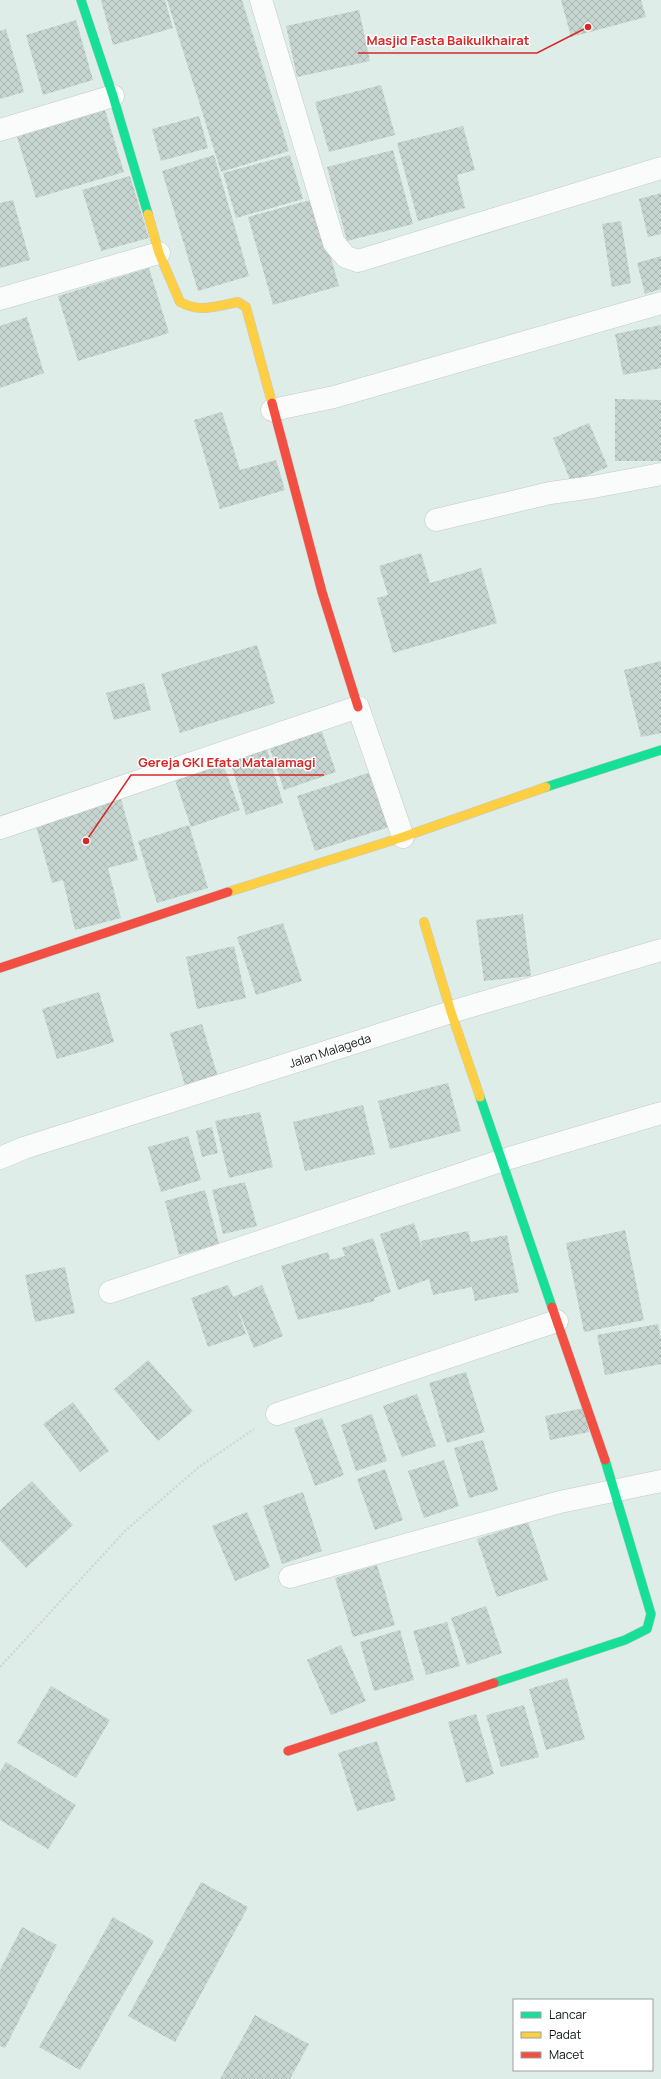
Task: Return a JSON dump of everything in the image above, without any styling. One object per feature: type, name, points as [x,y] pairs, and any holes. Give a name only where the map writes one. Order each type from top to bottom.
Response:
[{"type":"street","points":[[82,0],[113,96],[159,253],[180,302],[186,307],[196,310],[238,302],[242,303],[246,307],[272,410],[322,592],[358,707],[403,837]]},
{"type":"street","points":[[261,0],[334,243],[346,257],[358,261],[661,168]]},
{"type":"street","points":[[0,130],[113,96]]},
{"type":"street","points":[[0,299],[159,253]]},
{"type":"street","points":[[272,410],[334,397],[661,303]]},
{"type":"street","points":[[436,520],[550,493],[661,474]]},
{"type":"street","points":[[0,828],[358,707]]},
{"type":"street","points":[[0,968],[258,882],[403,837],[539,789],[661,750]]},
{"type":"street","points":[[288,1751],[625,1640],[647,1629],[651,1614],[616,1492],[451,1012],[424,922]]},
{"type":"street","name":"Jalan Malageda","points":[[0,1158],[24,1148],[451,1012],[661,950]]},
{"type":"street","points":[[110,1292],[503,1160],[661,1113]]},
{"type":"street","points":[[277,1414],[557,1321]]},
{"type":"street","points":[[290,1577],[560,1502],[616,1492],[661,1481]]},
{"type":"path","points":[[0,1667],[125,1531],[199,1467],[277,1414]]},
{"type":"building","points":[[101,0],[165,0],[173,28],[113,45]]},
{"type":"building","points":[[167,0],[242,0],[289,151],[221,172]]},
{"type":"building","points":[[561,0],[641,0],[646,17],[571,37]]},
{"type":"building","points":[[359,10],[370,61],[297,77],[286,26]]},
{"type":"building","points":[[76,20],[93,80],[43,95],[26,35]]},
{"type":"building","points":[[6,29],[24,92],[0,99],[0,31]]},
{"type":"building","points":[[381,85],[395,135],[329,152],[315,102]]},
{"type":"building","points":[[105,110],[124,172],[36,198],[17,137]]},
{"type":"building","points":[[199,116],[208,148],[161,161],[152,129]]},
{"type":"building","points":[[463,126],[475,170],[457,175],[465,208],[418,221],[397,143]]},
{"type":"building","points":[[393,150],[413,224],[347,241],[327,167]]},
{"type":"building","points":[[214,155],[249,276],[198,291],[162,171]]},
{"type":"building","points":[[290,155],[303,199],[236,218],[223,173]]},
{"type":"building","points":[[130,176],[149,238],[101,251],[82,190]]},
{"type":"building","points":[[661,193],[661,234],[648,237],[639,199]]},
{"type":"building","points":[[314,199],[339,286],[273,305],[248,217]]},
{"type":"building","points":[[13,200],[30,260],[0,268],[0,203]]},
{"type":"building","points":[[621,221],[631,283],[612,287],[602,224]]},
{"type":"building","points":[[661,256],[661,289],[645,294],[637,263]]},
{"type":"building","points":[[149,268],[169,333],[78,361],[58,296]]},
{"type":"building","points":[[27,317],[44,373],[0,388],[0,326]]},
{"type":"building","points":[[661,325],[661,368],[623,375],[615,334]]},
{"type":"building","points":[[615,399],[661,400],[661,461],[615,461]]},
{"type":"building","points":[[222,412],[240,470],[276,460],[285,490],[220,509],[194,420]]},
{"type":"building","points":[[589,423],[608,467],[571,482],[553,438]]},
{"type":"building","points":[[421,553],[430,583],[481,568],[497,623],[393,653],[377,598],[388,595],[379,566]]},
{"type":"building","points":[[257,645],[275,703],[180,733],[161,674]]},
{"type":"building","points":[[661,661],[661,733],[641,737],[624,670]]},
{"type":"building","points":[[144,683],[151,710],[114,720],[106,693]]},
{"type":"building","points":[[320,726],[336,772],[284,790],[268,743]]},
{"type":"building","points":[[266,746],[283,803],[246,815],[229,757]]},
{"type":"building","points":[[222,761],[240,810],[191,827],[174,777]]},
{"type":"building","points":[[374,771],[392,826],[315,851],[297,796]]},
{"type":"building","points":[[121,799],[138,860],[108,868],[121,918],[75,930],[63,880],[52,883],[35,822]]},
{"type":"building","points":[[189,825],[208,888],[157,903],[138,841]]},
{"type":"building","points":[[523,914],[531,976],[484,981],[476,920]]},
{"type":"building","points":[[283,923],[302,981],[256,995],[237,937]]},
{"type":"building","points":[[234,946],[246,998],[197,1009],[186,957]]},
{"type":"building","points":[[99,992],[114,1042],[57,1059],[42,1009]]},
{"type":"building","points":[[202,1024],[218,1077],[185,1086],[170,1033]]},
{"type":"building","points":[[448,1083],[461,1131],[390,1149],[378,1101]]},
{"type":"building","points":[[363,1105],[375,1154],[305,1171],[293,1122]]},
{"type":"building","points":[[260,1112],[273,1167],[229,1178],[215,1121]]},
{"type":"building","points":[[212,1127],[218,1153],[202,1157],[196,1131]]},
{"type":"building","points":[[188,1136],[201,1180],[161,1192],[148,1147]]},
{"type":"building","points":[[245,1182],[257,1226],[223,1234],[212,1190]]},
{"type":"building","points":[[205,1190],[219,1244],[179,1255],[165,1201]]},
{"type":"building","points":[[414,1223],[423,1251],[421,1241],[468,1231],[471,1242],[507,1235],[519,1292],[475,1301],[472,1287],[433,1295],[429,1279],[398,1290],[380,1234]]},
{"type":"building","points":[[625,1230],[644,1320],[584,1332],[566,1243]]},
{"type":"building","points":[[373,1238],[391,1292],[374,1298],[375,1301],[298,1320],[281,1266],[328,1252],[330,1260],[345,1256],[342,1248]]},
{"type":"building","points":[[65,1267],[75,1313],[35,1322],[25,1275]]},
{"type":"building","points":[[228,1285],[233,1297],[262,1285],[283,1336],[254,1348],[236,1305],[246,1334],[208,1347],[191,1298]]},
{"type":"building","points":[[658,1324],[661,1339],[661,1364],[605,1375],[597,1335]]},
{"type":"building","points":[[148,1360],[193,1411],[158,1441],[114,1389]]},
{"type":"building","points":[[466,1372],[485,1432],[447,1443],[429,1383]]},
{"type":"building","points":[[417,1394],[436,1446],[402,1457],[383,1406]]},
{"type":"building","points":[[73,1402],[109,1451],[80,1472],[43,1424]]},
{"type":"building","points":[[584,1408],[589,1432],[550,1440],[545,1416]]},
{"type":"building","points":[[372,1414],[387,1461],[356,1471],[341,1425]]},
{"type":"building","points":[[322,1418],[344,1475],[315,1486],[294,1428]]},
{"type":"building","points":[[483,1440],[498,1490],[469,1498],[454,1448]]},
{"type":"building","points":[[444,1460],[459,1506],[424,1518],[408,1471]]},
{"type":"building","points":[[385,1469],[403,1520],[375,1530],[357,1479]]},
{"type":"building","points":[[32,1481],[73,1525],[26,1568],[0,1540],[0,1510]]},
{"type":"building","points":[[303,1492],[322,1551],[282,1564],[263,1506]]},
{"type":"building","points":[[247,1512],[270,1567],[235,1581],[212,1526]]},
{"type":"building","points":[[528,1522],[548,1580],[497,1597],[477,1539]]},
{"type":"building","points":[[377,1565],[395,1625],[353,1637],[335,1578]]},
{"type":"building","points":[[486,1606],[502,1653],[467,1665],[451,1618]]},
{"type":"building","points":[[447,1622],[460,1666],[426,1675],[413,1631]]},
{"type":"building","points":[[400,1630],[414,1680],[374,1691],[360,1642]]},
{"type":"building","points":[[341,1645],[366,1701],[331,1715],[307,1660]]},
{"type":"building","points":[[567,1678],[585,1739],[546,1750],[529,1689]]},
{"type":"building","points":[[51,1686],[110,1720],[76,1778],[17,1743]]},
{"type":"building","points":[[524,1705],[539,1757],[501,1767],[486,1715]]},
{"type":"building","points":[[476,1714],[494,1774],[466,1783],[448,1722]]},
{"type":"building","points":[[377,1741],[396,1800],[357,1811],[338,1753]]},
{"type":"building","points":[[6,1762],[76,1805],[48,1849],[0,1820],[0,1772]]},
{"type":"building","points":[[201,1882],[248,1907],[175,2042],[128,2016]]},
{"type":"building","points":[[113,1917],[154,1941],[80,2070],[39,2047]]},
{"type":"building","points":[[22,1927],[57,1945],[5,2048],[0,2046],[0,1970]]},
{"type":"building","points":[[255,2015],[309,2044],[290,2079],[220,2079]]},
{"type":"traffic: fast","points":[[81,0],[113,96],[148,214]]},
{"type":"traffic: fast","points":[[546,787],[661,750]]},
{"type":"traffic: fast","points":[[480,1097],[552,1307]]},
{"type":"traffic: fast","points":[[494,1683],[625,1640],[647,1629],[651,1614],[605,1460]]},
{"type":"traffic: slow","points":[[148,214],[159,253],[180,302],[201,308],[216,307],[238,302],[246,307],[272,403]]},
{"type":"traffic: slow","points":[[228,892],[403,837],[546,787]]},
{"type":"traffic: slow","points":[[424,922],[451,1012],[480,1097]]},
{"type":"traffic: jam","points":[[272,403],[322,592],[358,707]]},
{"type":"traffic: jam","points":[[0,968],[228,892]]},
{"type":"traffic: jam","points":[[552,1307],[605,1460]]},
{"type":"traffic: jam","points":[[288,1751],[494,1683]]},
{"type":"place","name":"Masjid Fasta Baikulkhairat","points":[[588,27]]},
{"type":"place","name":"Gereja GKI Efata Matalamagi","points":[[86,841]]}]
